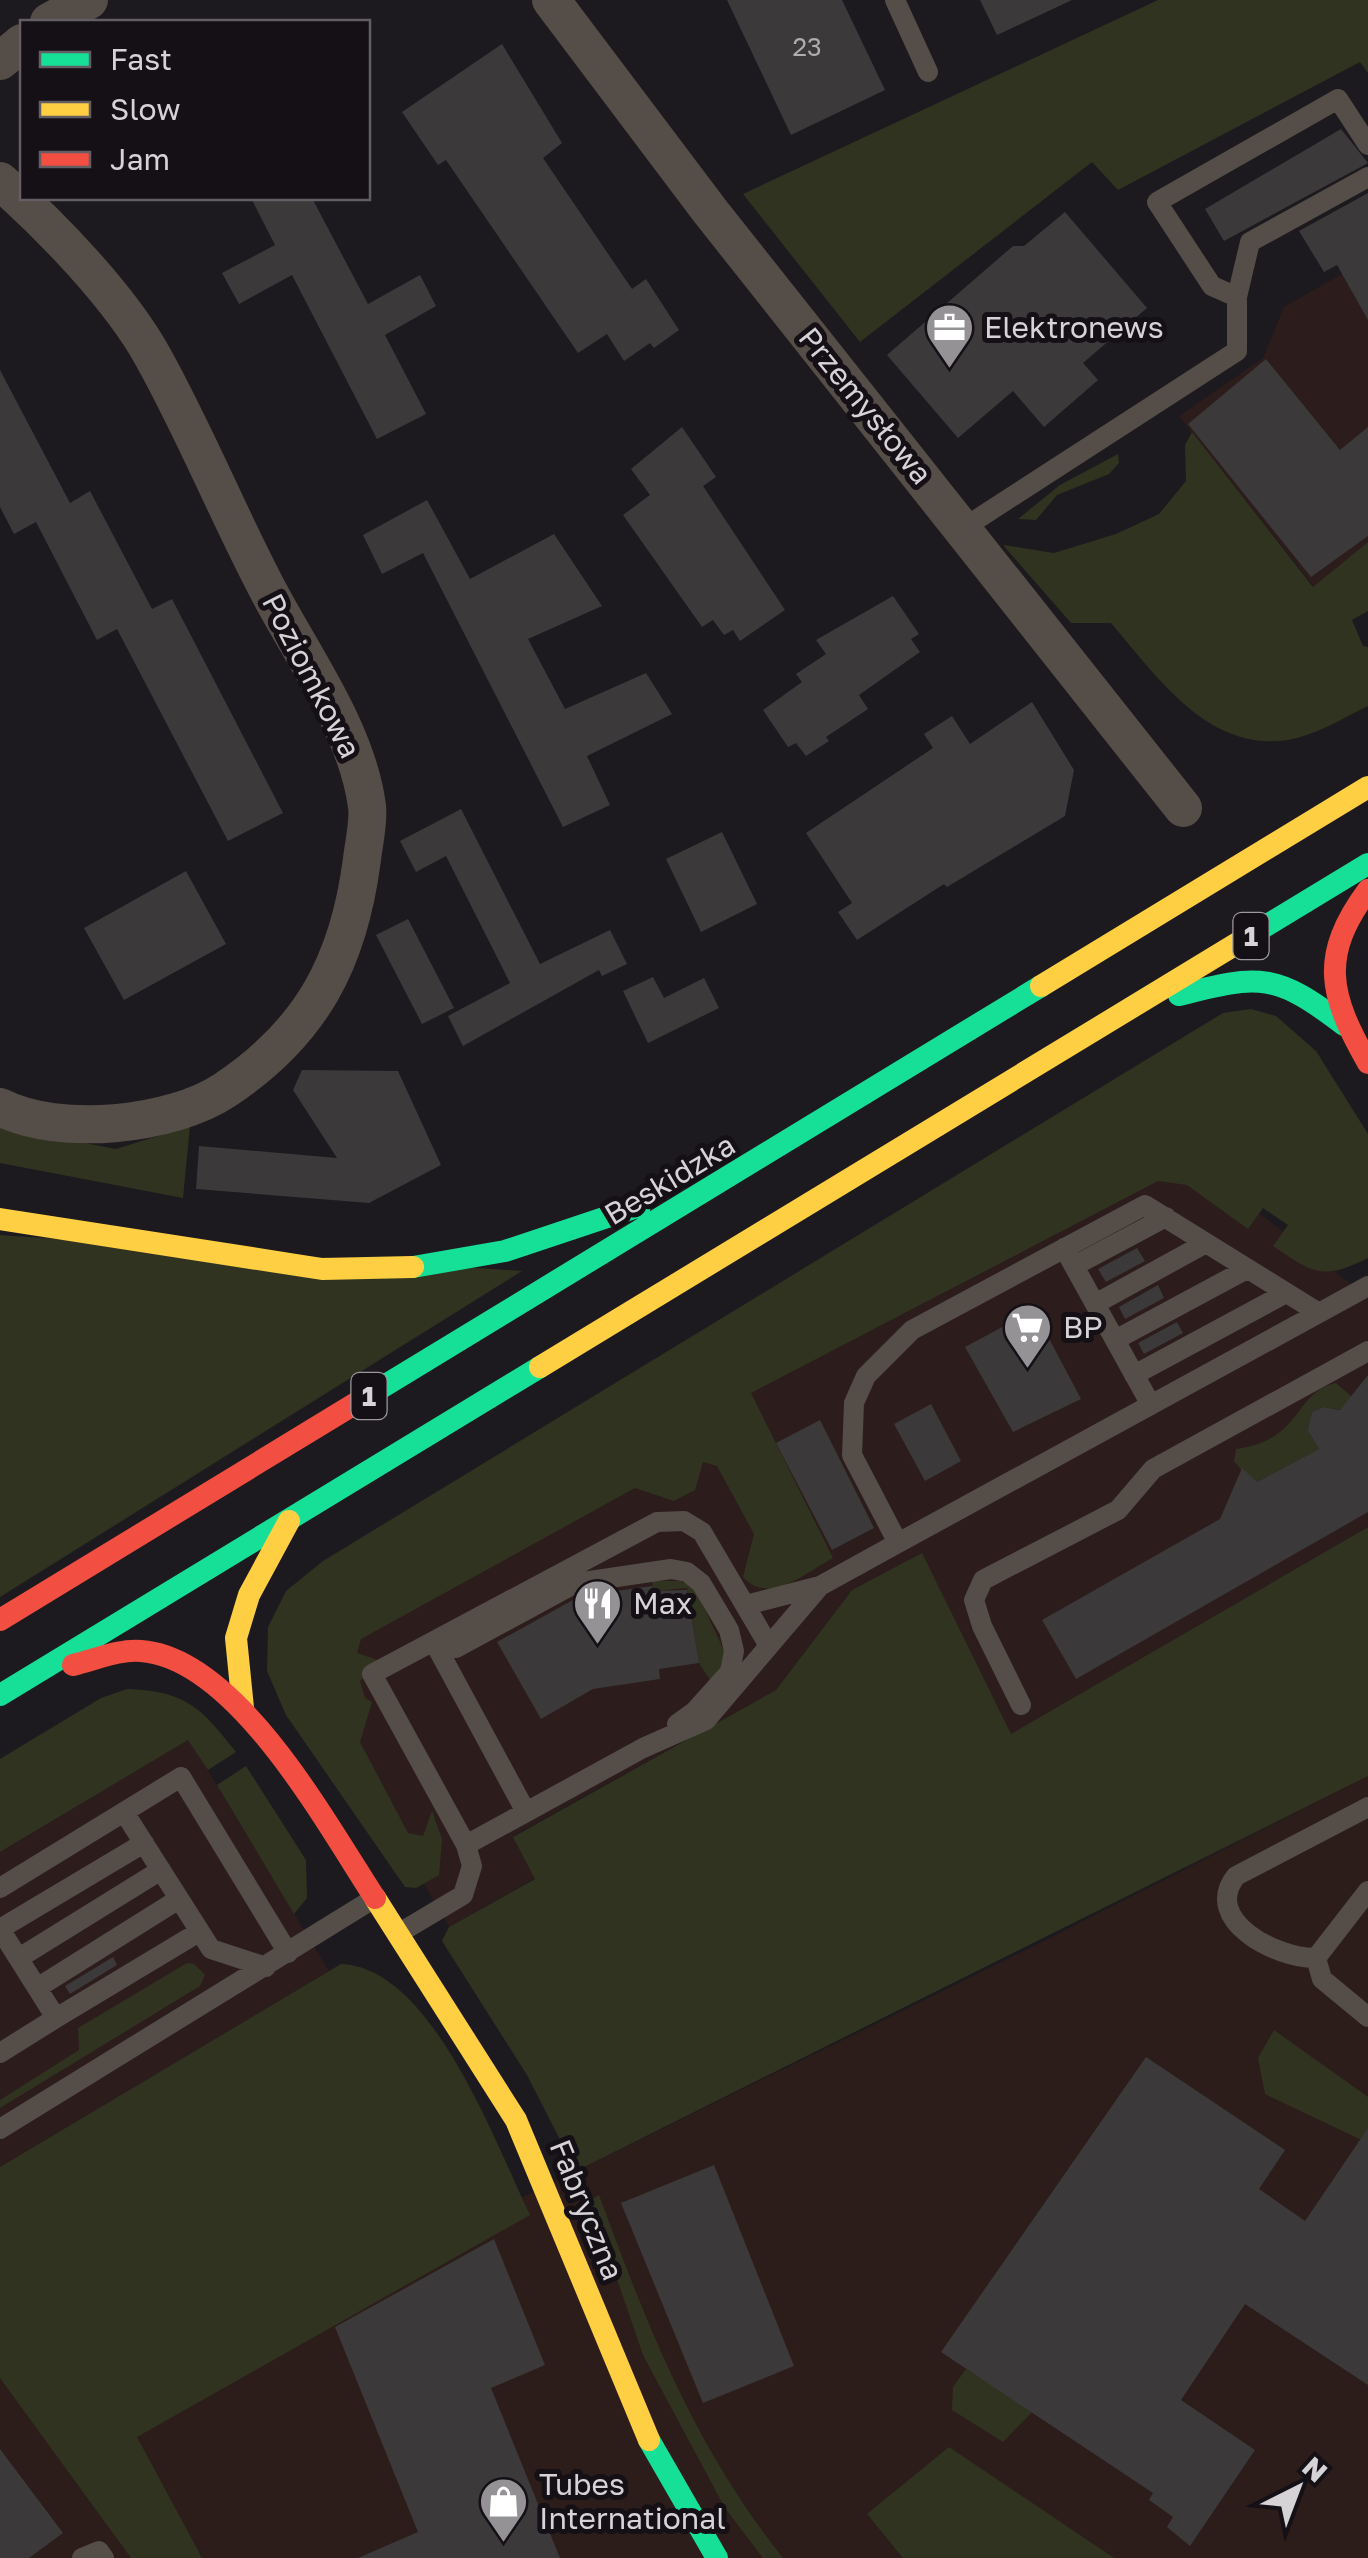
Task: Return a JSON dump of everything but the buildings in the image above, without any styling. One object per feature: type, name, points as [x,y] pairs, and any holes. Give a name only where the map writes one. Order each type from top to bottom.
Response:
[{"type":"main road","name":"Beskidzka","points":[[0,1620],[1368,787]]},
{"type":"main road","name":"1","points":[[0,1695],[1368,864]]},
{"type":"main road","points":[[1368,890],[1343,920],[1330,972],[1344,1025],[1368,1063]]},
{"type":"main road","points":[[1133,1008],[1220,984],[1272,978],[1304,993],[1344,1025]]},
{"type":"main road","points":[[0,1219],[322,1269],[410,1267],[504,1251],[738,1174]]},
{"type":"main road","points":[[243,1708],[236,1638],[249,1595],[290,1518]]},
{"type":"main road","points":[[36,1674],[144,1650],[190,1666],[243,1708]]},
{"type":"main road","name":"Fabryczna","points":[[243,1708],[399,1933],[516,2120],[564,2226],[630,2400],[662,2467],[717,2558]]},
{"type":"street","points":[[53,20],[89,0]]},
{"type":"street","name":"Przemysłowa","points":[[551,0],[710,211],[965,527],[1183,808]]},
{"type":"street","points":[[0,61],[20,45]]},
{"type":"street","name":"Poziomkowa","points":[[0,181],[20,198]]},
{"type":"street","name":"Poziomkowa","points":[[0,1107],[68,1121],[118,1124],[160,1119],[203,1104],[251,1072],[303,1022],[328,986],[359,880],[368,809],[354,752],[240,537],[152,354],[48,223],[22,200]]},
{"type":"lane","points":[[894,0],[928,72]]},
{"type":"lane","points":[[1237,297],[1212,286],[1158,202],[1338,99],[1368,145]]},
{"type":"lane","points":[[965,527],[1238,351],[1237,297],[1250,242],[1368,178]]},
{"type":"lane","points":[[898,1543],[852,1455],[854,1403],[866,1376],[912,1330],[1069,1257],[1145,1205],[1319,1313]]},
{"type":"lane","points":[[1095,1304],[1206,1243]]},
{"type":"lane","points":[[1069,1257],[1151,1405]]},
{"type":"lane","points":[[1115,1340],[1248,1268]]},
{"type":"lane","points":[[746,1604],[820,1586],[1368,1286]]},
{"type":"lane","points":[[1134,1375],[1286,1293]]},
{"type":"lane","points":[[1021,1705],[982,1626],[974,1600],[983,1580],[1118,1510],[1153,1469],[1368,1351]]},
{"type":"lane","points":[[399,1933],[462,1896],[472,1866],[466,1845],[372,1674],[434,1642],[456,1648],[657,1522],[684,1521],[702,1532],[769,1646]]},
{"type":"lane","points":[[564,1581],[679,1570],[702,1583],[729,1630],[734,1652],[730,1672],[696,1710],[643,1748]]},
{"type":"lane","points":[[466,1845],[643,1748],[706,1720],[820,1586]]},
{"type":"lane","points":[[434,1642],[526,1812]]},
{"type":"lane","points":[[0,1888],[181,1778],[288,1952]]},
{"type":"lane","points":[[1316,1958],[1293,1959],[1231,1920],[1224,1908],[1225,1891],[1236,1876],[1368,1807]]},
{"type":"lane","points":[[124,1812],[210,1950],[266,1967]]},
{"type":"lane","points":[[56,2018],[0,1929],[144,1843]]},
{"type":"lane","points":[[19,1958],[161,1870]]},
{"type":"lane","points":[[1316,1958],[1368,1890]]},
{"type":"lane","points":[[0,2129],[375,1898]]},
{"type":"lane","points":[[37,1988],[179,1900]]},
{"type":"lane","points":[[0,2053],[199,1932]]},
{"type":"lane","points":[[1316,1958],[1322,1979],[1368,2017]]},
{"type":"lane","points":[[82,2558],[99,2552],[104,2558]]},
{"type":"shaded area","points":[[1368,259],[1368,542],[1314,587],[1179,416],[1263,358],[1284,307]]},
{"type":"shaded area","points":[[1189,1159],[1368,1297],[1368,1527],[1011,1734],[921,1554],[852,1590],[776,1690],[513,1836],[535,1878],[449,1927],[321,1708],[343,1630],[750,1393]]},
{"type":"shaded area","points":[[189,1739],[329,1971],[0,2167],[0,1852]]},
{"type":"shaded area","points":[[1368,1776],[1368,2558],[0,2558],[0,2290],[87,2411],[1032,1947]]},
{"type":"green space","points":[[1158,0],[1368,0],[1368,73],[1360,62],[1118,190],[1092,162],[860,342],[743,194]]},
{"type":"green space","points":[[1192,432],[1313,587],[1368,542],[1368,611],[1352,620],[1363,646],[1368,647],[1368,706],[1297,738],[1267,741],[1239,736],[1213,725],[1169,689],[1111,623],[1071,623],[1003,545],[1054,553],[1116,534],[1159,514],[1186,481],[1185,445]]},
{"type":"green space","points":[[1118,454],[1119,463],[1109,474],[1057,495],[1036,520],[1018,519],[1060,485]]},
{"type":"green space","points":[[1251,1009],[1276,1016],[1316,1051],[1368,1134],[1368,1258],[1339,1270],[1309,1268],[1273,1246],[1288,1225],[1263,1208],[1248,1229],[1187,1185],[1158,1181],[751,1393],[833,1558],[799,1578],[776,1588],[764,1588],[743,1577],[754,1534],[717,1466],[703,1462],[695,1490],[674,1501],[635,1488],[361,1639],[357,1653],[380,1661],[360,1681],[365,1698],[372,1702],[360,1742],[408,1833],[423,1836],[432,1811],[442,1839],[439,1875],[416,1888],[405,1887],[286,1715],[267,1671],[268,1627],[286,1591],[323,1561],[1223,1013]]},
{"type":"green space","points":[[190,1126],[183,1198],[0,1163],[0,1127],[116,1149]]},
{"type":"green space","points":[[0,1235],[522,1271],[0,1597]]},
{"type":"green space","points":[[1336,1383],[1351,1396],[1343,1410],[1323,1407],[1312,1412],[1309,1433],[1319,1449],[1253,1484],[1234,1461],[1236,1449],[1274,1436],[1312,1395]]},
{"type":"green space","points":[[1368,1527],[1368,1776],[576,2171],[527,2075],[442,1941],[449,1927],[535,1879],[513,1837],[776,1690],[852,1590],[922,1553],[1011,1734]]},
{"type":"green space","points":[[652,1581],[681,1581],[694,1586],[727,1657],[712,1683],[699,1663],[687,1588],[653,1591]]},
{"type":"green space","points":[[127,1689],[164,1693],[190,1704],[236,1752],[208,1770],[188,1740],[0,1852],[0,1759],[101,1698]]},
{"type":"green space","points":[[246,1766],[306,1860],[307,1898],[294,1914],[217,1785]]},
{"type":"green space","points":[[187,1963],[194,1964],[205,1975],[200,1986],[0,2108],[0,2100],[79,2050],[78,2028]]},
{"type":"green space","points":[[341,1964],[374,1973],[404,1994],[432,2026],[479,2105],[530,2215],[137,2437],[202,2558],[131,2558],[0,2378],[0,2167]]},
{"type":"green space","points":[[1274,2030],[1368,2097],[1368,2143],[1265,2094],[1258,2058]]},
{"type":"green space","points":[[599,2195],[676,2384],[724,2473],[783,2558],[763,2558],[725,2508],[643,2355],[590,2200]]},
{"type":"green space","points":[[966,2369],[1033,2411],[1003,2442],[952,2410],[953,2387]]},
{"type":"green space","points":[[949,2447],[1114,2558],[903,2558],[867,2514]]},
{"type":"traffic: fast","points":[[1241,941],[1368,864]]},
{"type":"traffic: fast","points":[[1179,995],[1229,984],[1266,983],[1301,995],[1344,1025]]},
{"type":"traffic: fast","points":[[366,1397],[1041,986]]},
{"type":"traffic: fast","points":[[413,1267],[505,1251],[640,1206]]},
{"type":"traffic: fast","points":[[0,1695],[540,1367]]},
{"type":"traffic: fast","points":[[649,2440],[717,2558]]},
{"type":"traffic: slow","points":[[1041,986],[1368,787]]},
{"type":"traffic: slow","points":[[540,1367],[1241,941]]},
{"type":"traffic: slow","points":[[0,1219],[322,1269],[413,1267]]},
{"type":"traffic: slow","points":[[243,1708],[236,1638],[249,1595],[289,1521]]},
{"type":"traffic: slow","points":[[375,1898],[516,2120],[649,2440]]},
{"type":"traffic: jam","points":[[1368,890],[1342,935],[1335,976],[1345,1017],[1368,1063]]},
{"type":"traffic: jam","points":[[0,1620],[366,1397]]},
{"type":"traffic: jam","points":[[73,1665],[116,1653],[141,1651],[177,1661],[211,1682],[245,1713],[276,1750],[375,1898]]},
{"type":"place","name":"Elektronews","points":[[949,370]]},
{"type":"place","name":"BP","points":[[1028,1370]]},
{"type":"place","name":"Max","points":[[598,1646]]},
{"type":"place","name":"Tubes International","points":[[504,2544]]}]
